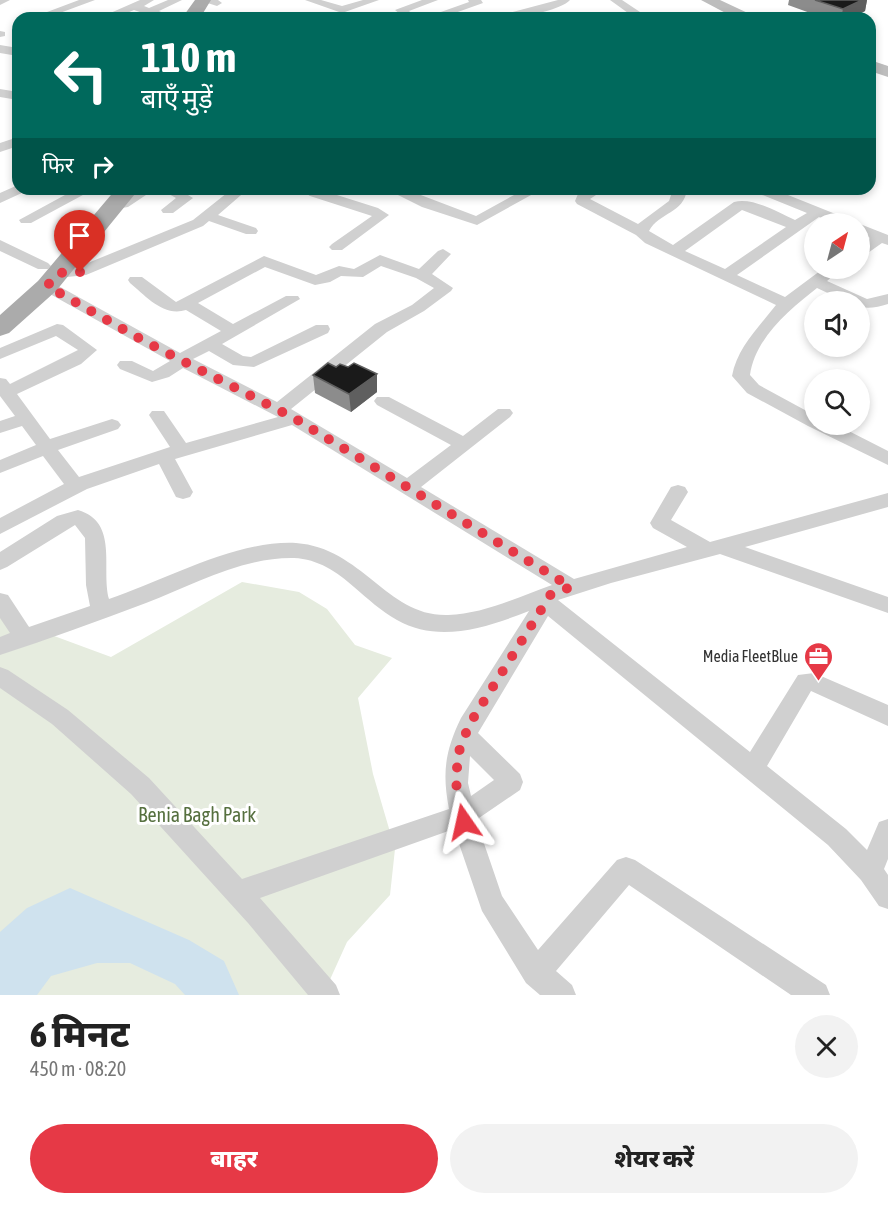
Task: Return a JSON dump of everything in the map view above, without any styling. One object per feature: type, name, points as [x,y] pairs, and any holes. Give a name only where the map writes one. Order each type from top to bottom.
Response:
[{"type":"main road","points":[[695,0],[720,12]]},
{"type":"main road","points":[[708,0],[734,12]]},
{"type":"main road","points":[[198,12],[211,1]]},
{"type":"main road","points":[[0,328],[50,275],[116,195]]},
{"type":"main road","points":[[0,305],[50,275]]},
{"type":"street","points":[[0,2],[5,0]]},
{"type":"street","points":[[54,12],[90,0]]},
{"type":"street","points":[[111,3],[155,12],[177,0]]},
{"type":"street","points":[[310,0],[342,10]]},
{"type":"street","points":[[340,12],[374,0]]},
{"type":"street","points":[[403,12],[400,10],[433,0]]},
{"type":"street","points":[[475,12],[540,9],[565,0]]},
{"type":"street","points":[[615,0],[633,12]]},
{"type":"street","points":[[119,12],[131,7]]},
{"type":"street","points":[[540,9],[546,12]]},
{"type":"street","points":[[26,220],[75,195]]},
{"type":"street","points":[[118,195],[123,204],[138,195]]},
{"type":"street","points":[[168,210],[186,198],[180,195]]},
{"type":"street","points":[[50,275],[71,274],[88,269],[198,223],[234,195]]},
{"type":"street","points":[[320,195],[332,200],[358,205],[382,215]]},
{"type":"street","points":[[406,195],[468,220],[477,221],[524,195]]},
{"type":"street","points":[[587,195],[582,201],[641,232],[650,240],[786,303]]},
{"type":"street","points":[[641,232],[645,224],[671,208],[680,195]]},
{"type":"street","points":[[727,275],[817,212],[775,195]]},
{"type":"street","points":[[337,247],[411,197]]},
{"type":"street","points":[[675,251],[739,205],[752,207],[798,227]]},
{"type":"street","points":[[208,216],[250,231]]},
{"type":"street","points":[[870,232],[884,238]]},
{"type":"street","points":[[870,246],[884,238]]},
{"type":"street","points":[[0,244],[181,361],[286,414],[408,487],[556,594],[753,768],[837,837],[870,871],[888,897]]},
{"type":"street","points":[[422,275],[443,254]]},
{"type":"street","points":[[0,527],[52,497],[76,487],[286,414],[381,328],[418,308],[446,288],[422,275],[380,260],[357,274],[339,271],[324,279],[315,280],[264,261],[178,307],[169,306],[136,280]]},
{"type":"street","points":[[804,417],[753,389],[741,376],[741,368],[746,357],[786,303],[820,279]]},
{"type":"street","points":[[816,282],[888,311]]},
{"type":"street","points":[[872,304],[888,299]]},
{"type":"street","points":[[126,365],[152,377],[231,330],[292,300]]},
{"type":"street","points":[[187,304],[231,330]]},
{"type":"street","points":[[0,354],[57,329],[89,350],[75,360],[3,388],[45,448],[76,487]]},
{"type":"street","points":[[208,343],[239,361],[254,362],[322,329]]},
{"type":"street","points":[[384,401],[464,444]]},
{"type":"street","points":[[408,487],[504,412]]},
{"type":"street","points":[[158,414],[173,454],[183,492]]},
{"type":"street","points":[[0,427],[25,418]]},
{"type":"street","points":[[0,467],[45,448],[112,425]]},
{"type":"street","points":[[845,435],[884,451]]},
{"type":"street","points":[[678,492],[660,523],[713,547],[888,605]]},
{"type":"street","points":[[0,646],[223,565],[263,554],[290,551],[313,553],[335,561],[355,574],[395,611],[424,623],[446,624],[470,621],[713,547],[888,500]]},
{"type":"street","points":[[0,562],[64,521],[78,517],[87,523],[98,548],[96,582],[102,610]]},
{"type":"street","points":[[556,594],[508,660],[465,735],[458,754],[456,783],[463,815],[492,902],[536,973],[562,995]]},
{"type":"street","points":[[0,601],[24,637]]},
{"type":"street","points":[[0,676],[60,717],[140,786],[238,893],[326,995]]},
{"type":"street","points":[[753,768],[806,682],[814,682],[888,716]]},
{"type":"street","points":[[238,893],[463,815],[511,782],[465,735]]},
{"type":"street","points":[[870,871],[888,830]]},
{"type":"street","points":[[536,973],[626,869],[816,995]]},
{"type":"green space","name":"Benia Bagh Park","points":[[242,582],[299,592],[327,609],[355,645],[392,658],[358,698],[373,774],[395,849],[390,895],[347,942],[323,995],[0,995],[0,616],[111,657]]},
{"type":"water","points":[[70,888],[189,940],[224,961],[239,995],[185,995],[175,984],[130,963],[97,963],[51,976],[37,995],[0,995],[0,932],[27,908]]},
{"type":"building","points":[[815,0],[862,0],[843,9]]},
{"type":"building","points":[[328,363],[336,367],[340,364],[348,367],[354,363],[377,374],[349,394],[313,375]]},
{"type":"place","name":"Media FleetBlue","points":[[819,682]]},
{"type":"route","points":[[80,272],[58,273],[47,286],[144,341],[294,418],[571,587],[551,594],[469,725],[458,754],[456,783],[464,822]]}]
